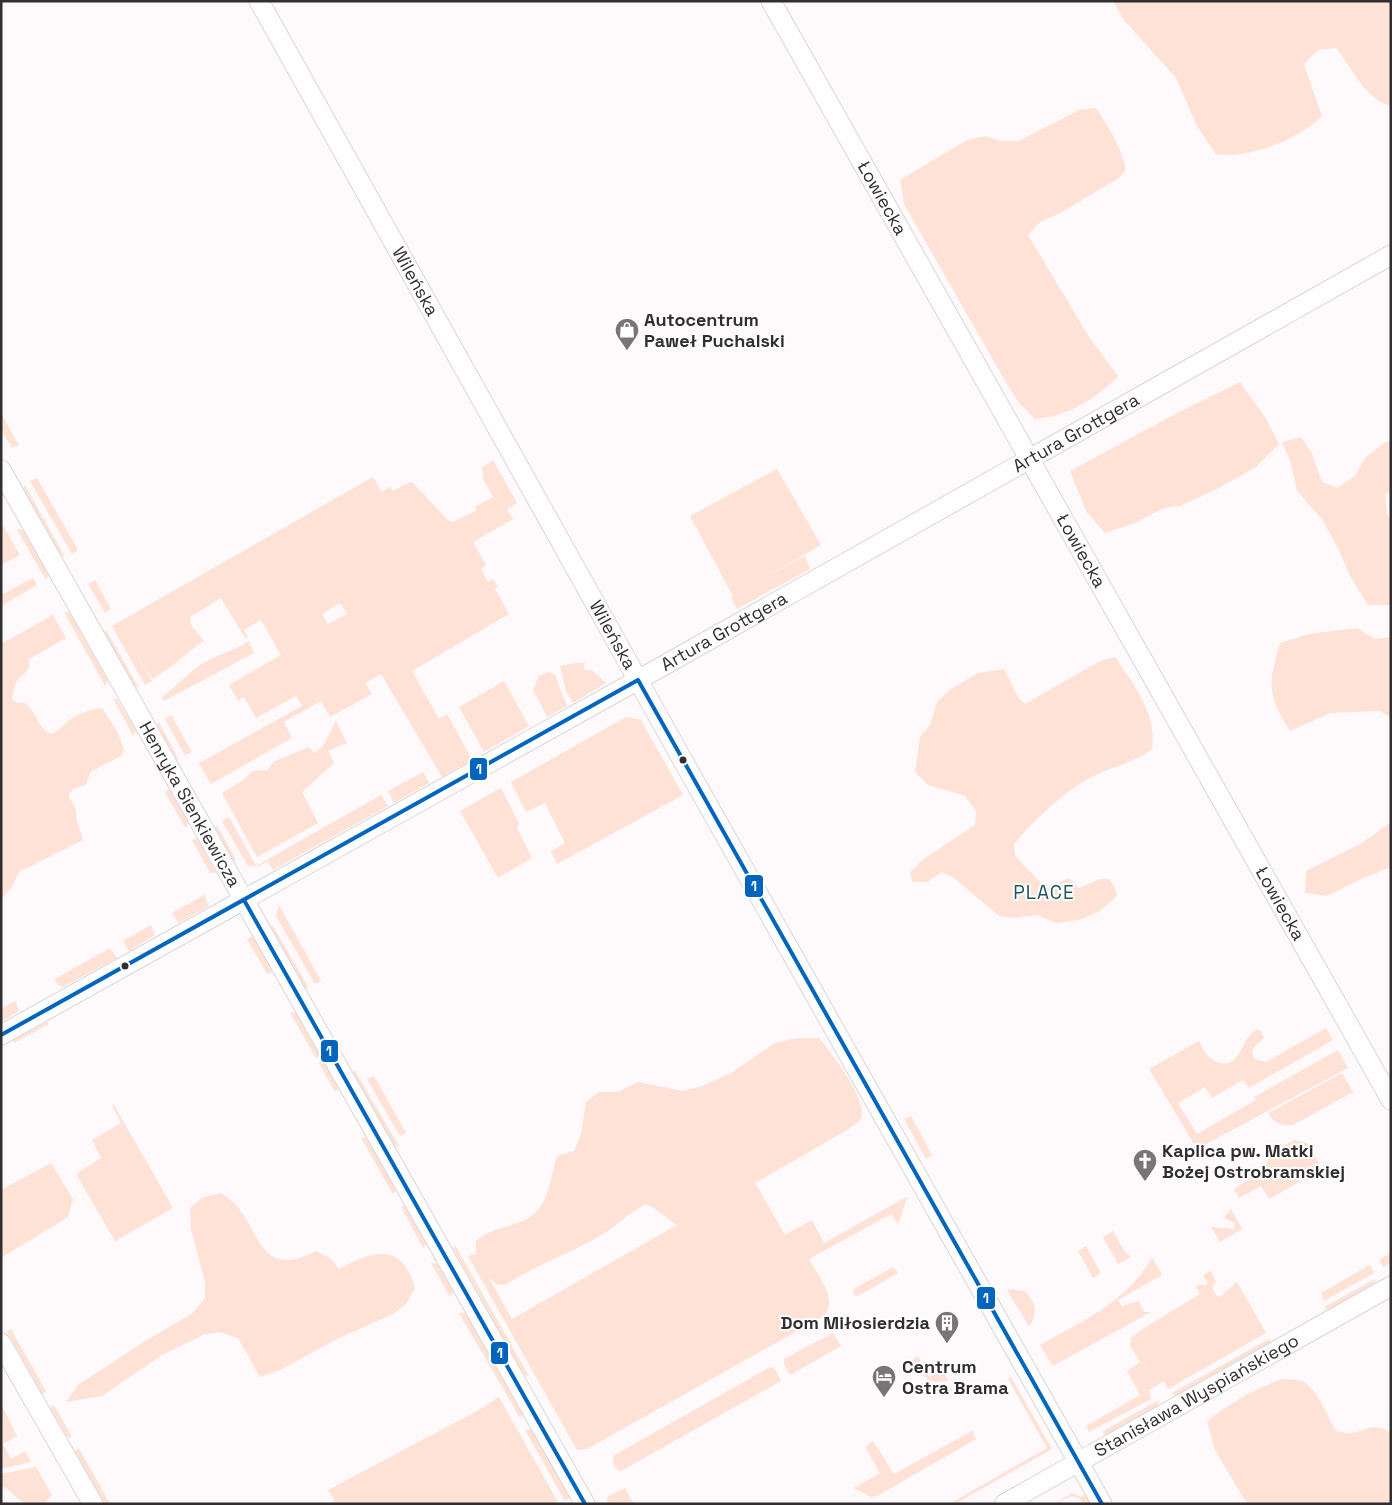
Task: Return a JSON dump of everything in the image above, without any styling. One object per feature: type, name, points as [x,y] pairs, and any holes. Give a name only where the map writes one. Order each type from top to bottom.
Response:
[{"type":"street","name":"Wileńska","points":[[259,1],[638,680],[1102,1504]]},
{"type":"street","name":"Łowiecka","points":[[772,1],[1391,1100]]},
{"type":"street","name":"Artura Grottgera","points":[[1,1034],[638,680],[1391,255]]},
{"type":"street","name":"Henryka Sienkiewicza","points":[[1,470],[585,1504]]},
{"type":"street","name":"Stanisława Wyspiańskiego","points":[[1004,1504],[1391,1286]]},
{"type":"street","points":[[1,1343],[93,1504]]},
{"type":"shaded area","points":[[1113,1],[1391,1],[1391,106],[1382,103],[1367,90],[1336,48],[1318,50],[1304,64],[1322,116],[1300,133],[1272,146],[1243,154],[1216,154],[1197,126],[1176,78],[1124,20]]},
{"type":"shaded area","points":[[1096,108],[1114,137],[1126,169],[1119,178],[1060,213],[1040,222],[1028,235],[1089,337],[1118,376],[1081,405],[1059,414],[1035,419],[1020,404],[1008,386],[904,204],[900,180],[967,140],[986,136],[1000,141],[1019,141],[1079,110]]},
{"type":"shaded area","points":[[1240,382],[1265,417],[1279,444],[1256,467],[1215,490],[1180,506],[1164,508],[1135,523],[1105,533],[1086,511],[1070,471],[1179,412]]},
{"type":"shaded area","points":[[1,414],[19,445],[12,448],[1,429]]},
{"type":"shaded area","points":[[1301,437],[1312,454],[1322,482],[1337,488],[1355,476],[1365,458],[1387,441],[1391,443],[1391,492],[1385,494],[1387,515],[1391,521],[1391,605],[1368,605],[1351,578],[1338,548],[1322,519],[1297,491],[1291,463],[1282,442]]},
{"type":"shaded area","points":[[493,460],[517,503],[507,510],[513,519],[473,542],[486,565],[481,569],[488,582],[493,579],[498,587],[495,589],[509,614],[412,671],[439,719],[447,714],[472,760],[442,777],[381,674],[365,683],[372,694],[330,717],[321,701],[284,722],[292,738],[211,784],[199,763],[302,706],[296,696],[256,718],[244,697],[238,701],[229,685],[281,655],[261,620],[244,630],[248,637],[245,638],[221,598],[190,617],[191,625],[204,641],[159,675],[152,679],[137,655],[152,681],[145,685],[112,626],[373,477],[382,492],[390,487],[393,491],[410,482],[413,483],[448,520],[453,522],[477,510],[475,507],[493,497],[482,477],[484,475],[481,468]],"holes":[[[340,603],[347,614],[328,624],[322,614]]]},
{"type":"shaded area","points":[[777,469],[821,545],[764,578],[805,556],[810,569],[737,609],[731,598],[733,596],[690,516]]},
{"type":"shaded area","points":[[37,478],[78,550],[72,554],[30,481]]},
{"type":"shaded area","points":[[25,485],[65,557],[61,555],[23,489]]},
{"type":"shaded area","points":[[1,522],[20,555],[1,565]]},
{"type":"shaded area","points":[[20,529],[25,532],[49,573],[46,580],[17,530]]},
{"type":"shaded area","points":[[33,578],[37,585],[1,606],[1,595]]},
{"type":"shaded area","points":[[95,580],[111,609],[105,613],[88,584]]},
{"type":"shaded area","points":[[64,612],[68,612],[71,615],[108,681],[105,686]]},
{"type":"shaded area","points":[[53,615],[66,638],[29,659],[29,668],[16,682],[12,699],[18,703],[24,702],[39,724],[51,734],[78,715],[102,708],[117,731],[124,750],[121,756],[90,772],[86,785],[73,789],[68,795],[76,810],[76,817],[83,840],[19,872],[12,887],[1,899],[1,644]]},
{"type":"shaded area","points":[[1357,628],[1375,639],[1391,637],[1391,718],[1380,711],[1330,713],[1290,731],[1277,707],[1272,688],[1273,669],[1280,643],[1309,634]]},
{"type":"shaded area","points":[[106,630],[139,688],[135,686],[105,634]]},
{"type":"shaded area","points":[[249,641],[254,653],[164,701],[162,697],[199,666]]},
{"type":"shaded area","points":[[1115,657],[1136,689],[1148,712],[1153,736],[1152,749],[1140,757],[1100,773],[1076,786],[1042,814],[1014,844],[1015,856],[1045,887],[1051,887],[1068,878],[1079,888],[1101,879],[1109,879],[1114,886],[1117,896],[1100,911],[1079,920],[1056,923],[1037,915],[1015,918],[999,916],[954,878],[942,872],[927,882],[912,882],[910,872],[925,858],[975,825],[976,811],[965,796],[928,785],[915,772],[920,737],[930,725],[937,702],[948,691],[978,673],[1004,669],[1018,697],[1025,704],[1100,661]]},
{"type":"shaded area","points":[[585,663],[583,669],[593,671],[606,683],[573,703],[566,691],[560,666]]},
{"type":"shaded area","points":[[549,672],[555,675],[567,706],[547,717],[533,690],[539,676]]},
{"type":"shaded area","points":[[504,681],[529,726],[484,752],[459,707]]},
{"type":"shaded area","points":[[113,698],[117,699],[135,728],[136,731],[133,736]]},
{"type":"shaded area","points":[[171,715],[192,752],[185,755],[165,719]]},
{"type":"shaded area","points":[[626,717],[641,720],[683,795],[557,864],[551,851],[565,843],[545,803],[526,812],[511,782]]},
{"type":"shaded area","points":[[336,721],[347,743],[328,751],[334,763],[302,792],[318,823],[257,857],[222,793],[242,781],[253,771],[268,770],[273,762],[309,747],[314,753],[323,746]]},
{"type":"shaded area","points":[[159,722],[179,760],[176,759],[157,725]]},
{"type":"shaded area","points":[[423,772],[429,783],[394,803],[388,791]]},
{"type":"shaded area","points":[[501,788],[519,823],[517,828],[532,858],[498,878],[460,811]]},
{"type":"shaded area","points":[[170,790],[188,822],[187,827],[184,826],[165,792]]},
{"type":"shaded area","points":[[381,795],[388,806],[273,870],[267,862],[257,867],[248,866],[222,821],[229,817],[256,866]]},
{"type":"shaded area","points":[[1391,822],[1391,867],[1327,896],[1305,893],[1306,871],[1362,843]]},
{"type":"shaded area","points":[[217,825],[236,860],[233,861],[215,828]]},
{"type":"shaded area","points":[[198,839],[216,873],[210,873],[192,840]]},
{"type":"shaded area","points":[[204,895],[209,906],[178,923],[172,913]]},
{"type":"shaded area","points":[[279,905],[321,981],[315,984],[276,916]]},
{"type":"shaded area","points":[[151,925],[155,935],[129,951],[123,941]]},
{"type":"shaded area","points":[[270,925],[273,926],[309,988],[305,987]]},
{"type":"shaded area","points":[[253,936],[273,971],[267,974],[247,939]]},
{"type":"shaded area","points":[[110,948],[117,958],[63,987],[58,985],[55,979]]},
{"type":"shaded area","points":[[15,1001],[19,1011],[1,1022],[1,1009]]},
{"type":"shaded area","points":[[296,1012],[321,1056],[316,1058],[290,1013]]},
{"type":"shaded area","points":[[47,1022],[49,1024],[14,1043],[13,1040]]},
{"type":"shaded area","points":[[1326,1028],[1333,1040],[1249,1088],[1243,1080],[1212,1098],[1205,1087],[1178,1103],[1197,1134],[1256,1100],[1254,1097],[1338,1050],[1348,1068],[1197,1149],[1149,1069],[1199,1041],[1212,1060],[1220,1063],[1233,1061],[1248,1038],[1258,1029],[1264,1038],[1253,1048],[1252,1054],[1255,1059],[1266,1062]]},
{"type":"shaded area","points":[[798,1038],[819,1038],[832,1054],[855,1090],[862,1112],[860,1120],[847,1130],[755,1183],[785,1235],[812,1220],[824,1243],[908,1196],[898,1224],[891,1214],[809,1259],[822,1280],[828,1296],[827,1310],[822,1317],[587,1449],[577,1450],[468,1256],[476,1254],[476,1241],[494,1231],[526,1219],[541,1206],[549,1188],[557,1156],[574,1151],[581,1134],[586,1102],[599,1092],[618,1092],[638,1082],[682,1091],[702,1086],[731,1073],[775,1043]],"holes":[[[646,1204],[677,1225],[512,1319],[489,1278],[496,1284],[505,1285],[598,1237]]]},
{"type":"shaded area","points":[[323,1060],[338,1088],[335,1092],[319,1063]]},
{"type":"shaded area","points":[[354,1069],[400,1148],[393,1144],[354,1075]]},
{"type":"shaded area","points":[[1342,1073],[1353,1092],[1293,1125],[1278,1124],[1268,1113]]},
{"type":"shaded area","points":[[374,1076],[406,1133],[400,1136],[367,1079]]},
{"type":"shaded area","points":[[112,1105],[114,1105],[173,1208],[115,1241],[76,1174],[101,1158],[92,1140],[121,1123]]},
{"type":"shaded area","points":[[911,1116],[932,1155],[926,1159],[904,1119]]},
{"type":"shaded area","points":[[366,1137],[397,1189],[393,1194],[361,1138]]},
{"type":"shaded area","points":[[1294,1140],[1307,1143],[1322,1169],[1269,1199],[1261,1186],[1239,1198],[1234,1189],[1265,1169],[1271,1153]]},
{"type":"shaded area","points":[[51,1163],[73,1199],[68,1217],[1,1258],[1,1190]]},
{"type":"shaded area","points":[[220,1193],[234,1203],[268,1253],[280,1259],[295,1259],[316,1251],[331,1259],[339,1269],[363,1258],[384,1254],[394,1257],[402,1263],[409,1273],[415,1288],[406,1304],[393,1314],[339,1338],[280,1370],[260,1377],[238,1338],[220,1332],[203,1335],[162,1355],[102,1396],[66,1402],[78,1385],[142,1343],[193,1313],[205,1298],[205,1282],[191,1229],[190,1208],[202,1198]]},
{"type":"shaded area","points":[[401,1206],[406,1206],[427,1243],[423,1248]]},
{"type":"shaded area","points":[[1231,1209],[1242,1229],[1220,1242],[1211,1227],[1234,1229],[1235,1223],[1224,1218]]},
{"type":"shaded area","points":[[1113,1231],[1125,1252],[1131,1257],[1118,1264],[1103,1237]]},
{"type":"shaded area","points":[[455,1245],[529,1376],[524,1375],[453,1248]]},
{"type":"shaded area","points":[[1086,1246],[1101,1273],[1093,1278],[1078,1251]]},
{"type":"shaded area","points":[[1391,1253],[1391,1263],[1383,1267],[1379,1260]]},
{"type":"shaded area","points":[[1152,1257],[1162,1275],[1118,1300],[1122,1306],[1139,1301],[1144,1312],[1151,1312],[1053,1366],[1040,1345],[1088,1318],[1118,1298],[1131,1286]]},
{"type":"shaded area","points":[[431,1263],[439,1264],[454,1291],[450,1297]]},
{"type":"shaded area","points":[[1370,1265],[1374,1273],[1324,1301],[1321,1293]]},
{"type":"shaded area","points":[[893,1267],[898,1273],[858,1296],[853,1294],[854,1289]]},
{"type":"shaded area","points":[[1211,1271],[1216,1281],[1212,1287],[1216,1295],[1220,1297],[1237,1282],[1266,1333],[1168,1389],[1164,1381],[1149,1390],[1151,1399],[1089,1432],[1086,1426],[1140,1395],[1127,1371],[1140,1362],[1130,1346],[1131,1338],[1200,1294],[1196,1287],[1201,1284],[1204,1286],[1208,1283],[1203,1275]]},
{"type":"shaded area","points":[[1375,1279],[1375,1283],[1333,1308],[1329,1310],[1324,1307]]},
{"type":"shaded area","points":[[1007,1290],[1025,1291],[1033,1303],[1035,1312],[1029,1326]]},
{"type":"shaded area","points":[[459,1313],[467,1313],[524,1414],[520,1418]]},
{"type":"shaded area","points":[[11,1329],[46,1391],[42,1394],[7,1332]]},
{"type":"shaded area","points":[[833,1333],[841,1346],[790,1375],[784,1364],[784,1359]]},
{"type":"shaded area","points":[[1269,1339],[1271,1343],[1178,1395],[1173,1395],[1172,1393]]},
{"type":"shaded area","points":[[918,1356],[929,1377],[942,1370],[948,1380],[935,1382],[926,1378],[913,1360]]},
{"type":"shaded area","points":[[770,1367],[775,1369],[781,1381],[621,1471],[615,1467],[613,1456]]},
{"type":"shaded area","points":[[1011,1377],[1052,1449],[955,1504],[949,1504],[1047,1448],[1008,1379]]},
{"type":"shaded area","points":[[1282,1379],[1300,1380],[1308,1385],[1322,1403],[1336,1431],[1350,1433],[1375,1427],[1391,1433],[1391,1504],[1247,1504],[1215,1450],[1207,1421],[1243,1397]]},
{"type":"shaded area","points":[[499,1397],[559,1504],[328,1504],[335,1501],[328,1490],[477,1411]]},
{"type":"shaded area","points":[[1159,1400],[1157,1407],[1105,1436],[1103,1431]]},
{"type":"shaded area","points":[[1,1404],[17,1436],[3,1444],[11,1459],[25,1451],[31,1462],[1,1469]]},
{"type":"shaded area","points":[[54,1405],[71,1438],[67,1437],[50,1408]]},
{"type":"shaded area","points":[[532,1429],[571,1497],[565,1501],[525,1430]]},
{"type":"shaded area","points":[[972,1431],[976,1439],[877,1496],[871,1497],[854,1488],[880,1473],[865,1447],[873,1441],[894,1474]]},
{"type":"shaded area","points":[[79,1448],[110,1504],[104,1504],[74,1451]]},
{"type":"shaded area","points":[[36,1467],[52,1495],[44,1504],[24,1504],[5,1487],[1,1490],[1,1474]]},
{"type":"shaded area","points":[[625,1488],[634,1504],[607,1504],[607,1497]]},
{"type":"shaded area","points":[[1072,1493],[1081,1497],[1085,1494],[1090,1504],[1082,1504],[1079,1498],[1072,1496],[1054,1504]]},
{"type":"transit line","name":"1","points":[[638,680],[1102,1504]]},
{"type":"transit line","name":"1","points":[[1,1035],[638,680]]},
{"type":"transit line","name":"1","points":[[244,900],[585,1504]]},
{"type":"place","name":"Autocentrum Paweł Puchalski","points":[[627,351]]},
{"type":"place","name":"Kaplica pw. Matki Bożej Ostrobramskiej","points":[[1145,1182]]},
{"type":"place","name":"Dom Miłosierdzia","points":[[947,1344]]},
{"type":"place","name":"Centrum Ostra Brama","points":[[884,1398]]},
{"type":"district","name":"PLACE","points":[[1044,892]]}]
